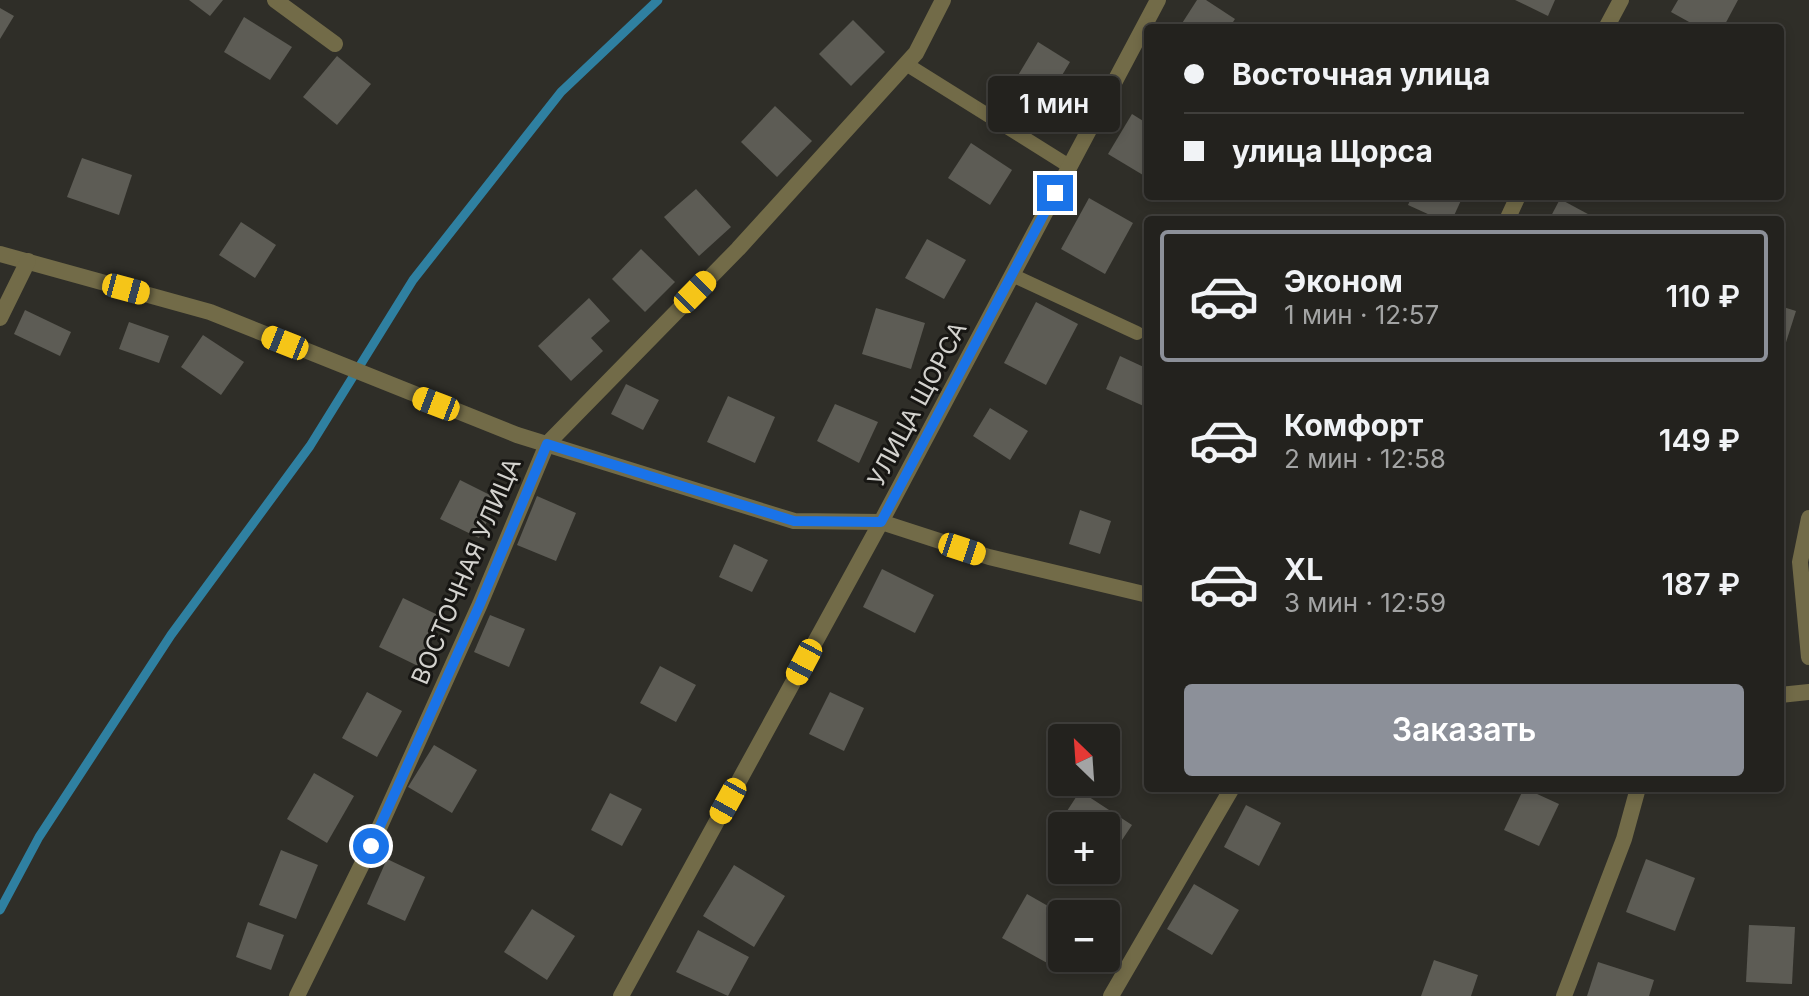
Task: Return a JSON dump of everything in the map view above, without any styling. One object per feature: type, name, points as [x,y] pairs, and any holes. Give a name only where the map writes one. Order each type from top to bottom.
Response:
[{"type":"street","points":[[275,0],[335,44]]},
{"type":"street","name":"ВОСТОЧНАЯ УЛИЦА","points":[[297,996],[448,675],[547,444],[738,249],[916,53],[943,0]]},
{"type":"street","name":"УЛИЦА ЩОРСА","points":[[1145,24],[1158,0]]},
{"type":"street","points":[[1608,24],[1621,0]]},
{"type":"street","name":"УЛИЦА ЩОРСА","points":[[621,996],[881,522],[1144,26]]},
{"type":"street","points":[[0,254],[210,312],[375,380],[547,444],[794,521],[881,522],[989,557],[1144,594]]},
{"type":"street","points":[[0,318],[28,261]]},
{"type":"street","points":[[1809,518],[1800,562],[1809,657]]},
{"type":"street","points":[[1784,695],[1809,692]]},
{"type":"street","points":[[1111,996],[1230,792]]},
{"type":"street","points":[[1564,996],[1624,839],[1637,792]]},
{"type":"lane","points":[[906,64],[1069,166]]},
{"type":"lane","points":[[1012,275],[1137,333]]},
{"type":"building","points":[[189,0],[223,0],[210,16]]},
{"type":"building","points":[[1197,0],[1206,0],[1235,19],[1232,24],[1182,24]]},
{"type":"building","points":[[1515,0],[1555,0],[1548,16]]},
{"type":"building","points":[[1678,0],[1738,0],[1725,24],[1693,24],[1671,12]]},
{"type":"building","points":[[0,8],[14,16],[0,39]]},
{"type":"building","points":[[244,17],[292,47],[270,80],[224,52]]},
{"type":"building","points":[[853,20],[885,52],[851,86],[819,54]]},
{"type":"building","points":[[1038,42],[1070,62],[1046,102],[1014,82]]},
{"type":"building","points":[[337,56],[371,84],[337,125],[303,97]]},
{"type":"building","points":[[775,106],[812,141],[777,177],[741,142]]},
{"type":"building","points":[[1132,114],[1144,122],[1144,176],[1108,154]]},
{"type":"building","points":[[971,143],[1012,170],[990,205],[948,178]]},
{"type":"building","points":[[82,158],[132,175],[119,215],[67,197]]},
{"type":"building","points":[[696,189],[731,227],[699,256],[664,217]]},
{"type":"building","points":[[1089,198],[1133,223],[1105,274],[1061,249]]},
{"type":"building","points":[[1410,200],[1461,200],[1454,216],[1432,216],[1408,205]]},
{"type":"building","points":[[1562,200],[1592,216],[1551,216]]},
{"type":"building","points":[[241,222],[276,245],[255,278],[219,255]]},
{"type":"building","points":[[927,239],[966,260],[944,299],[905,278]]},
{"type":"building","points":[[641,249],[675,282],[645,312],[612,279]]},
{"type":"building","points":[[589,298],[610,321],[591,338],[603,351],[571,381],[538,346]]},
{"type":"building","points":[[1036,302],[1078,324],[1046,385],[1004,363]]},
{"type":"building","points":[[1784,307],[1796,311],[1784,349]]},
{"type":"building","points":[[876,308],[925,323],[911,369],[862,354]]},
{"type":"building","points":[[25,310],[71,332],[60,356],[14,334]]},
{"type":"building","points":[[129,322],[169,336],[159,363],[119,349]]},
{"type":"building","points":[[203,335],[244,362],[221,395],[181,367]]},
{"type":"building","points":[[1120,356],[1144,367],[1144,406],[1106,389]]},
{"type":"building","points":[[626,384],[659,400],[643,430],[611,414]]},
{"type":"building","points":[[728,396],[775,417],[755,463],[707,442]]},
{"type":"building","points":[[835,404],[878,422],[859,463],[817,441]]},
{"type":"building","points":[[990,408],[1028,431],[1010,460],[973,436]]},
{"type":"building","points":[[460,480],[498,499],[479,538],[440,519]]},
{"type":"building","points":[[537,496],[576,513],[556,561],[517,545]]},
{"type":"building","points":[[1080,510],[1111,521],[1100,554],[1069,544]]},
{"type":"building","points":[[734,544],[768,560],[752,592],[719,577]]},
{"type":"building","points":[[882,569],[934,595],[915,633],[863,607]]},
{"type":"building","points":[[403,598],[442,617],[418,666],[379,647]]},
{"type":"building","points":[[490,615],[525,629],[509,667],[474,652]]},
{"type":"building","points":[[660,666],[696,685],[676,722],[640,703]]},
{"type":"building","points":[[367,692],[402,711],[377,757],[342,738]]},
{"type":"building","points":[[830,692],[864,708],[844,751],[809,734]]},
{"type":"building","points":[[434,745],[477,770],[452,813],[408,787]]},
{"type":"building","points":[[314,773],[354,796],[327,843],[287,819]]},
{"type":"building","points":[[1522,792],[1533,792],[1559,804],[1539,846],[1504,830]]},
{"type":"building","points":[[610,793],[642,809],[622,846],[591,830]]},
{"type":"building","points":[[1077,796],[1088,796],[1112,812],[1066,812]]},
{"type":"building","points":[[1246,805],[1281,823],[1259,866],[1224,847]]},
{"type":"building","points":[[1120,817],[1132,825],[1120,843]]},
{"type":"building","points":[[281,850],[318,865],[296,919],[259,905]]},
{"type":"building","points":[[387,859],[425,877],[405,921],[367,904]]},
{"type":"building","points":[[1646,859],[1695,878],[1675,931],[1626,912]]},
{"type":"building","points":[[734,865],[785,896],[754,947],[703,916]]},
{"type":"building","points":[[1194,884],[1239,910],[1212,955],[1167,929]]},
{"type":"building","points":[[1027,894],[1048,906],[1048,963],[1002,938]]},
{"type":"building","points":[[532,909],[575,936],[547,980],[504,952]]},
{"type":"building","points":[[248,922],[284,935],[271,970],[236,957]]},
{"type":"building","points":[[1749,925],[1795,927],[1792,984],[1746,982]]},
{"type":"building","points":[[698,930],[749,957],[728,996],[676,972]]},
{"type":"building","points":[[1434,960],[1478,975],[1471,996],[1421,996]]},
{"type":"building","points":[[1598,962],[1654,980],[1649,996],[1587,996]]},
{"type":"waterway","points":[[0,910],[39,837],[171,635],[310,446],[413,280],[561,92],[658,0]]},
{"type":"route","points":[[371,846],[480,604],[547,444],[794,521],[881,522],[1055,193]]}]
